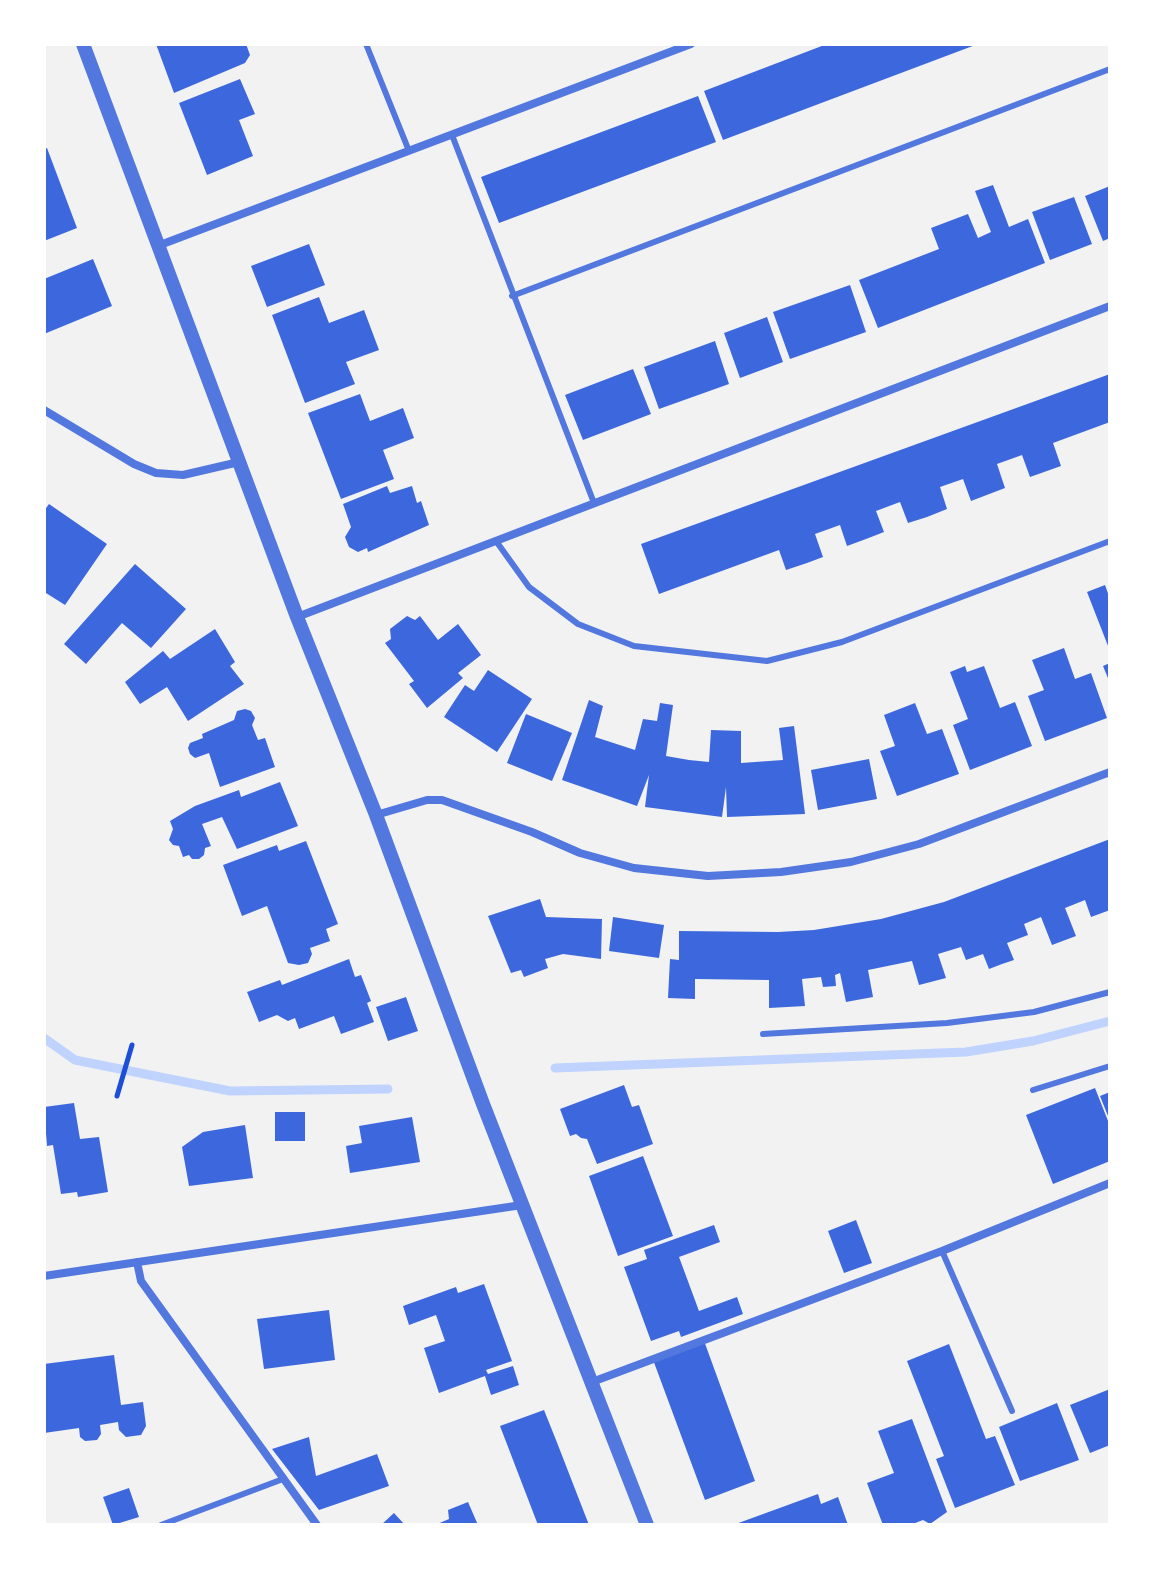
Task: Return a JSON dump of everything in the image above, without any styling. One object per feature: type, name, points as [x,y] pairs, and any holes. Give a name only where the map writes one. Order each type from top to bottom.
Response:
[{"type":"street","points":[[83,44],[297,617],[376,815],[522,1205],[647,1525]]},
{"type":"street","points":[[160,245],[691,44]]},
{"type":"street","points":[[297,617],[1110,306]]},
{"type":"street","points":[[44,410],[134,464],[156,473],[183,475],[239,462]]},
{"type":"street","points":[[376,815],[427,800],[442,800],[580,853],[634,868],[723,876],[781,872],[864,858],[919,844],[1110,772]]},
{"type":"street","points":[[592,1382],[942,1251],[1110,1183]]},
{"type":"street","points":[[44,1276],[522,1205]]},
{"type":"street","points":[[137,1262],[141,1281],[317,1525]]},
{"type":"lane","points":[[366,44],[409,151]]},
{"type":"lane","points":[[512,296],[1110,69]]},
{"type":"lane","points":[[452,135],[594,503]]},
{"type":"lane","points":[[496,541],[529,587],[578,624],[634,646],[767,661],[842,642],[1110,541]]},
{"type":"lane","points":[[763,1034],[947,1023],[1034,1012],[1110,992]]},
{"type":"lane","points":[[1033,1090],[1110,1066]]},
{"type":"lane","points":[[942,1251],[1012,1411]]},
{"type":"lane","points":[[161,1525],[283,1479]]},
{"type":"path","points":[[117,1096],[132,1045]]},
{"type":"building","points":[[156,44],[246,44],[250,55],[245,63],[174,93]]},
{"type":"building","points":[[827,44],[978,44],[723,140],[704,91]]},
{"type":"building","points":[[240,79],[255,114],[239,120],[253,156],[207,175],[179,103]]},
{"type":"building","points":[[698,96],[716,142],[499,223],[481,177]]},
{"type":"building","points":[[47,148],[77,228],[44,241],[44,149]]},
{"type":"building","points":[[993,185],[1009,227],[1028,219],[1045,263],[878,328],[859,280],[939,249],[931,228],[968,214],[978,238],[991,232],[975,191]]},
{"type":"building","points":[[1110,186],[1110,238],[1103,241],[1085,196]]},
{"type":"building","points":[[1074,197],[1092,244],[1050,260],[1032,212]]},
{"type":"building","points":[[309,244],[325,285],[267,307],[251,266]]},
{"type":"building","points":[[93,259],[112,306],[44,334],[44,279]]},
{"type":"building","points":[[850,285],[866,332],[790,359],[773,312]]},
{"type":"building","points":[[319,297],[329,323],[364,310],[379,350],[346,362],[355,384],[305,403],[272,315]]},
{"type":"building","points":[[767,317],[783,362],[740,378],[724,333]]},
{"type":"building","points":[[715,341],[729,384],[659,409],[644,367]]},
{"type":"building","points":[[633,369],[651,414],[583,440],[565,395]]},
{"type":"building","points":[[1110,374],[1110,422],[1053,443],[1061,466],[1030,477],[1022,455],[997,464],[1005,488],[971,501],[963,479],[940,487],[947,509],[927,517],[908,523],[900,502],[876,511],[884,532],[866,539],[847,546],[840,525],[815,534],[823,557],[786,570],[779,550],[659,594],[641,544]]},
{"type":"building","points":[[360,394],[370,421],[403,408],[414,438],[383,450],[394,479],[341,499],[308,413]]},
{"type":"building","points":[[387,486],[390,493],[412,486],[429,525],[368,552],[367,548],[358,552],[349,547],[345,537],[351,527],[343,504]]},
{"type":"building","points":[[49,504],[107,544],[65,605],[46,593],[44,596],[44,511]]},
{"type":"building","points":[[135,564],[186,609],[151,648],[122,623],[86,664],[64,644]]},
{"type":"building","points":[[1105,585],[1110,599],[1110,651],[1087,592]]},
{"type":"building","points":[[407,616],[415,620],[420,616],[438,640],[458,624],[481,655],[458,673],[463,678],[427,708],[409,684],[414,681],[385,643],[391,639],[390,629]]},
{"type":"building","points":[[215,629],[235,662],[230,666],[244,684],[188,721],[167,687],[140,704],[125,682],[163,651],[170,659]]},
{"type":"building","points":[[1064,648],[1075,679],[1091,673],[1107,718],[1045,741],[1028,696],[1044,690],[1032,660]]},
{"type":"building","points":[[1110,663],[1110,683],[1103,666]]},
{"type":"building","points":[[965,666],[967,672],[984,666],[1000,708],[1015,702],[1032,746],[970,770],[953,725],[968,719],[950,672]]},
{"type":"building","points":[[488,670],[532,699],[497,752],[444,717],[465,685],[474,691]]},
{"type":"building","points":[[589,700],[603,706],[595,737],[635,750],[643,719],[657,721],[660,703],[673,705],[666,756],[689,760],[709,762],[711,730],[741,731],[741,763],[783,760],[779,728],[794,726],[805,814],[727,817],[726,787],[722,817],[645,807],[649,775],[637,806],[562,780]]},
{"type":"building","points":[[915,703],[927,734],[942,729],[959,774],[897,796],[880,751],[895,746],[884,715]]},
{"type":"building","points":[[237,711],[251,711],[255,718],[252,725],[258,740],[265,738],[275,767],[220,787],[209,753],[195,758],[188,748],[190,743],[203,738],[202,734],[234,720]]},
{"type":"building","points":[[526,714],[572,733],[552,781],[507,763]]},
{"type":"building","points":[[869,759],[877,799],[818,810],[811,770]]},
{"type":"building","points":[[280,782],[298,826],[237,849],[222,817],[202,824],[211,846],[205,848],[204,855],[199,859],[192,859],[189,855],[183,857],[179,846],[169,840],[173,829],[170,821],[195,806],[239,790],[241,797]]},
{"type":"building","points":[[1110,839],[1110,910],[1091,917],[1085,900],[1065,908],[1076,936],[1052,945],[1041,917],[1024,924],[1028,935],[1007,943],[1014,960],[989,969],[983,954],[966,960],[961,947],[938,954],[946,978],[919,985],[912,961],[868,970],[873,997],[846,1002],[840,973],[835,975],[836,986],[823,987],[821,977],[802,979],[805,1006],[769,1008],[769,980],[695,979],[695,999],[668,998],[670,959],[679,960],[679,931],[814,930],[881,919],[944,902]]},
{"type":"building","points":[[306,841],[338,924],[326,929],[330,941],[310,948],[312,954],[308,963],[299,965],[288,963],[267,906],[242,916],[223,865],[277,845],[279,851]]},
{"type":"building","points":[[540,899],[546,917],[602,919],[601,959],[563,954],[545,959],[548,968],[524,977],[521,970],[511,973],[488,916]]},
{"type":"building","points":[[613,917],[664,925],[659,958],[609,951]]},
{"type":"building","points":[[349,959],[355,977],[361,975],[371,1001],[367,1003],[374,1022],[341,1034],[334,1016],[299,1029],[295,1018],[288,1021],[277,1015],[259,1022],[247,992],[280,980],[282,985]]},
{"type":"building","points":[[406,997],[418,1031],[388,1041],[376,1007]]},
{"type":"building","points":[[624,1085],[632,1107],[639,1105],[653,1144],[597,1164],[587,1139],[576,1134],[570,1136],[560,1109]]},
{"type":"building","points":[[1095,1088],[1110,1126],[1110,1161],[1053,1184],[1026,1115]]},
{"type":"building","points":[[1110,1092],[1110,1121],[1100,1096]]},
{"type":"building","points":[[74,1103],[80,1139],[99,1137],[108,1192],[78,1197],[77,1192],[61,1194],[53,1145],[47,1146],[44,1107]]},
{"type":"building","points":[[275,1112],[305,1112],[305,1141],[275,1141]]},
{"type":"building","points":[[412,1117],[420,1162],[350,1173],[346,1146],[362,1143],[359,1126]]},
{"type":"building","points":[[245,1125],[253,1178],[189,1186],[182,1147],[203,1132]]},
{"type":"building","points":[[643,1156],[673,1236],[618,1256],[589,1176]]},
{"type":"building","points":[[856,1220],[872,1263],[844,1273],[828,1231]]},
{"type":"building","points":[[714,1225],[720,1242],[679,1257],[699,1311],[737,1297],[743,1314],[681,1337],[679,1331],[651,1341],[624,1267],[647,1259],[644,1250]]},
{"type":"building","points":[[484,1284],[512,1361],[486,1370],[488,1374],[513,1366],[519,1385],[491,1395],[485,1376],[439,1393],[424,1348],[445,1341],[436,1315],[409,1325],[403,1306],[456,1287],[458,1293]]},
{"type":"building","points":[[329,1310],[335,1360],[264,1369],[257,1319]]},
{"type":"building","points":[[703,1338],[755,1481],[705,1500],[652,1357]]},
{"type":"building","points":[[949,1344],[986,1439],[995,1436],[1015,1485],[955,1508],[936,1459],[944,1456],[907,1361]]},
{"type":"building","points":[[114,1355],[121,1405],[143,1402],[146,1426],[141,1435],[126,1437],[119,1430],[118,1422],[100,1425],[101,1434],[97,1440],[85,1441],[80,1437],[79,1428],[44,1433],[44,1364]]},
{"type":"building","points":[[1110,1389],[1110,1445],[1090,1453],[1070,1405]]},
{"type":"building","points":[[1057,1403],[1079,1460],[1020,1481],[999,1427]]},
{"type":"building","points":[[544,1410],[589,1525],[538,1525],[500,1426]]},
{"type":"building","points":[[912,1419],[947,1512],[930,1524],[923,1520],[910,1525],[883,1525],[867,1483],[894,1473],[878,1431]]},
{"type":"building","points":[[309,1437],[316,1476],[377,1454],[389,1486],[319,1510],[272,1449]]},
{"type":"building","points":[[129,1488],[139,1517],[113,1525],[103,1497]]},
{"type":"building","points":[[818,1494],[821,1504],[838,1497],[848,1525],[733,1525]]},
{"type":"building","points":[[468,1502],[478,1525],[435,1525],[449,1519],[448,1510]]},
{"type":"building","points":[[394,1513],[405,1525],[381,1525]]},
{"type":"waterway","points":[[555,1068],[966,1052],[1033,1041],[1110,1021]]},
{"type":"waterway","points":[[44,1038],[75,1060],[230,1091],[388,1089]]}]
